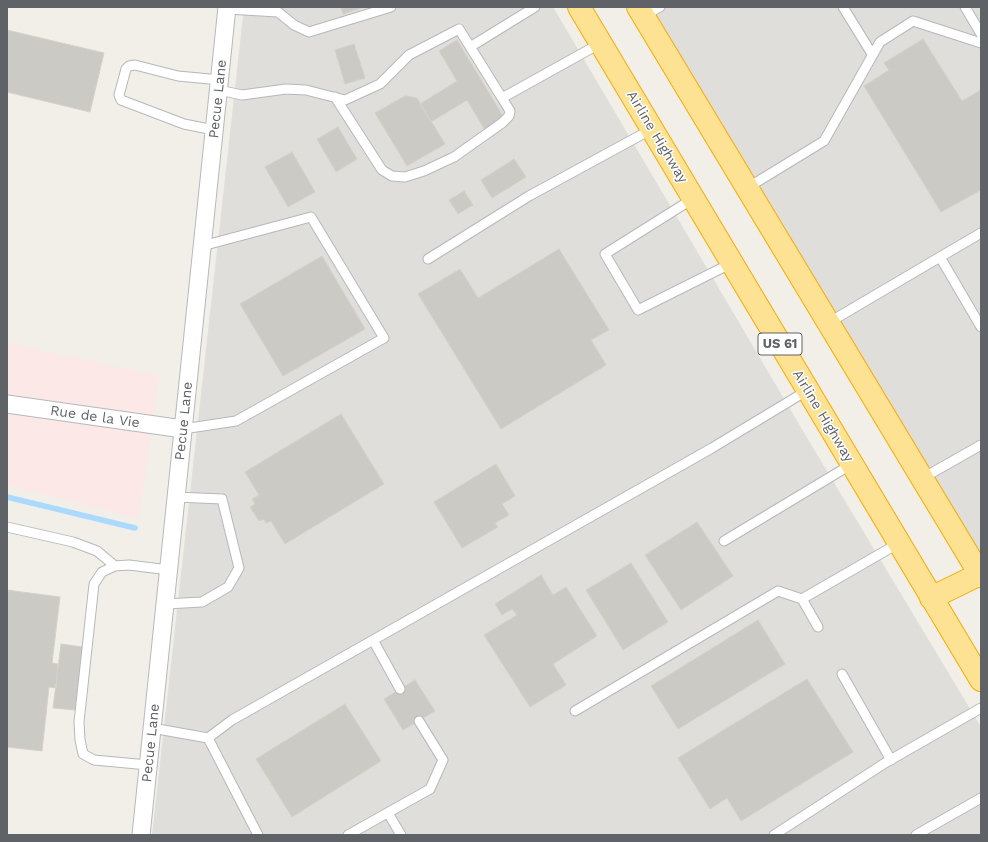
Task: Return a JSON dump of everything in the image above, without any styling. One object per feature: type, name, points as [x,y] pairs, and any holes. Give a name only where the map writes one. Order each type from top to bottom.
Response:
[{"type":"highway","name":"Airline Highway","points":[[579,7],[981,680]]},
{"type":"highway","points":[[647,10],[747,188],[980,575],[932,598]]},
{"type":"street","name":"Pecue Lane","points":[[141,835],[227,8]]},
{"type":"street","name":"Rue de la Vie","points":[[7,404],[183,429]]},
{"type":"lane","points":[[227,8],[279,9],[294,25],[309,32],[391,7]]},
{"type":"lane","points":[[470,47],[535,7]]},
{"type":"lane","points":[[843,7],[872,54]]},
{"type":"lane","points":[[965,7],[981,34]]},
{"type":"lane","points":[[747,188],[824,141],[880,42],[913,21],[981,43]]},
{"type":"lane","points":[[214,130],[184,124],[121,100],[119,95],[126,69],[129,66],[135,66],[219,85],[242,94],[286,89],[306,90],[335,97],[345,100],[380,84],[409,55],[459,29],[510,111],[509,116],[502,123],[454,157],[424,171],[405,177],[392,176],[382,170],[335,97]]},
{"type":"lane","points":[[502,98],[601,43]]},
{"type":"lane","points":[[428,259],[529,196],[652,129]]},
{"type":"lane","points":[[694,198],[605,254],[638,310],[732,263]]},
{"type":"lane","points":[[183,429],[236,421],[384,338],[311,218],[202,246]]},
{"type":"lane","points":[[828,323],[981,233]]},
{"type":"lane","points":[[940,257],[981,327]]},
{"type":"lane","points":[[152,728],[208,738],[232,720],[712,448],[808,390]]},
{"type":"lane","points":[[922,478],[981,445]]},
{"type":"lane","points":[[724,540],[852,464]]},
{"type":"lane","points":[[165,604],[202,602],[228,587],[239,568],[222,499],[176,498]]},
{"type":"lane","points":[[7,527],[73,542],[97,551],[115,566]]},
{"type":"lane","points":[[802,599],[899,543]]},
{"type":"lane","points":[[148,765],[94,760],[83,754],[80,740],[80,722],[94,584],[102,572],[115,566],[129,565],[169,570]]},
{"type":"lane","points":[[575,711],[778,591],[802,599],[818,627]]},
{"type":"lane","points":[[373,640],[400,689]]},
{"type":"lane","points":[[842,674],[891,760]]},
{"type":"lane","points":[[774,835],[891,760],[981,708]]},
{"type":"lane","points":[[348,835],[430,789],[443,760],[419,721]]},
{"type":"lane","points":[[208,738],[258,835]]},
{"type":"lane","points":[[918,834],[981,798]]},
{"type":"lane","points":[[388,813],[401,835]]},
{"type":"shaded area","points":[[244,7],[553,7],[806,436],[981,727],[981,835],[152,835]]},
{"type":"shaded area","points":[[649,7],[981,7],[981,563]]},
{"type":"shaded area","points":[[7,343],[159,376],[139,518],[7,485]]},
{"type":"building","points":[[341,7],[364,7],[343,14]]},
{"type":"building","points":[[7,30],[104,53],[90,112],[7,92]]},
{"type":"building","points":[[923,39],[962,101],[981,90],[981,190],[941,212],[864,86],[889,70],[884,63]]},
{"type":"building","points":[[457,40],[504,118],[485,130],[467,100],[431,122],[420,104],[457,81],[439,51]]},
{"type":"building","points":[[354,44],[365,78],[345,84],[335,50]]},
{"type":"building","points":[[405,96],[417,98],[445,144],[407,166],[375,113]]},
{"type":"building","points":[[338,127],[357,159],[336,172],[317,139]]},
{"type":"building","points":[[292,152],[315,192],[288,207],[265,167]]},
{"type":"building","points":[[514,159],[526,177],[492,198],[481,180]]},
{"type":"building","points":[[464,191],[473,205],[458,214],[449,200]]},
{"type":"building","points":[[559,249],[609,330],[591,340],[606,365],[501,429],[418,294],[460,269],[478,298]]},
{"type":"building","points":[[322,256],[365,329],[283,376],[240,304]]},
{"type":"building","points":[[341,414],[384,484],[285,544],[271,521],[266,523],[264,519],[259,521],[250,507],[255,504],[252,499],[259,495],[245,472]]},
{"type":"building","points":[[496,464],[515,496],[502,504],[509,515],[495,523],[498,527],[462,548],[434,502]]},
{"type":"building","points":[[697,522],[733,576],[681,610],[645,555]]},
{"type":"building","points":[[631,563],[668,622],[623,650],[586,590]]},
{"type":"building","points":[[541,575],[553,595],[566,587],[597,636],[553,664],[566,685],[530,707],[484,635],[517,615],[512,609],[502,615],[495,604]]},
{"type":"building","points":[[7,590],[60,597],[52,663],[58,664],[56,688],[49,687],[42,751],[7,747]]},
{"type":"building","points":[[758,620],[785,664],[678,729],[651,686]]},
{"type":"building","points":[[61,644],[83,647],[75,710],[53,708]]},
{"type":"building","points":[[807,679],[853,752],[741,821],[727,798],[710,809],[678,758]]},
{"type":"building","points":[[415,680],[435,711],[403,730],[384,699]]},
{"type":"building","points":[[345,704],[381,761],[292,817],[256,759]]},
{"type":"waterway","points":[[7,497],[135,528]]}]
